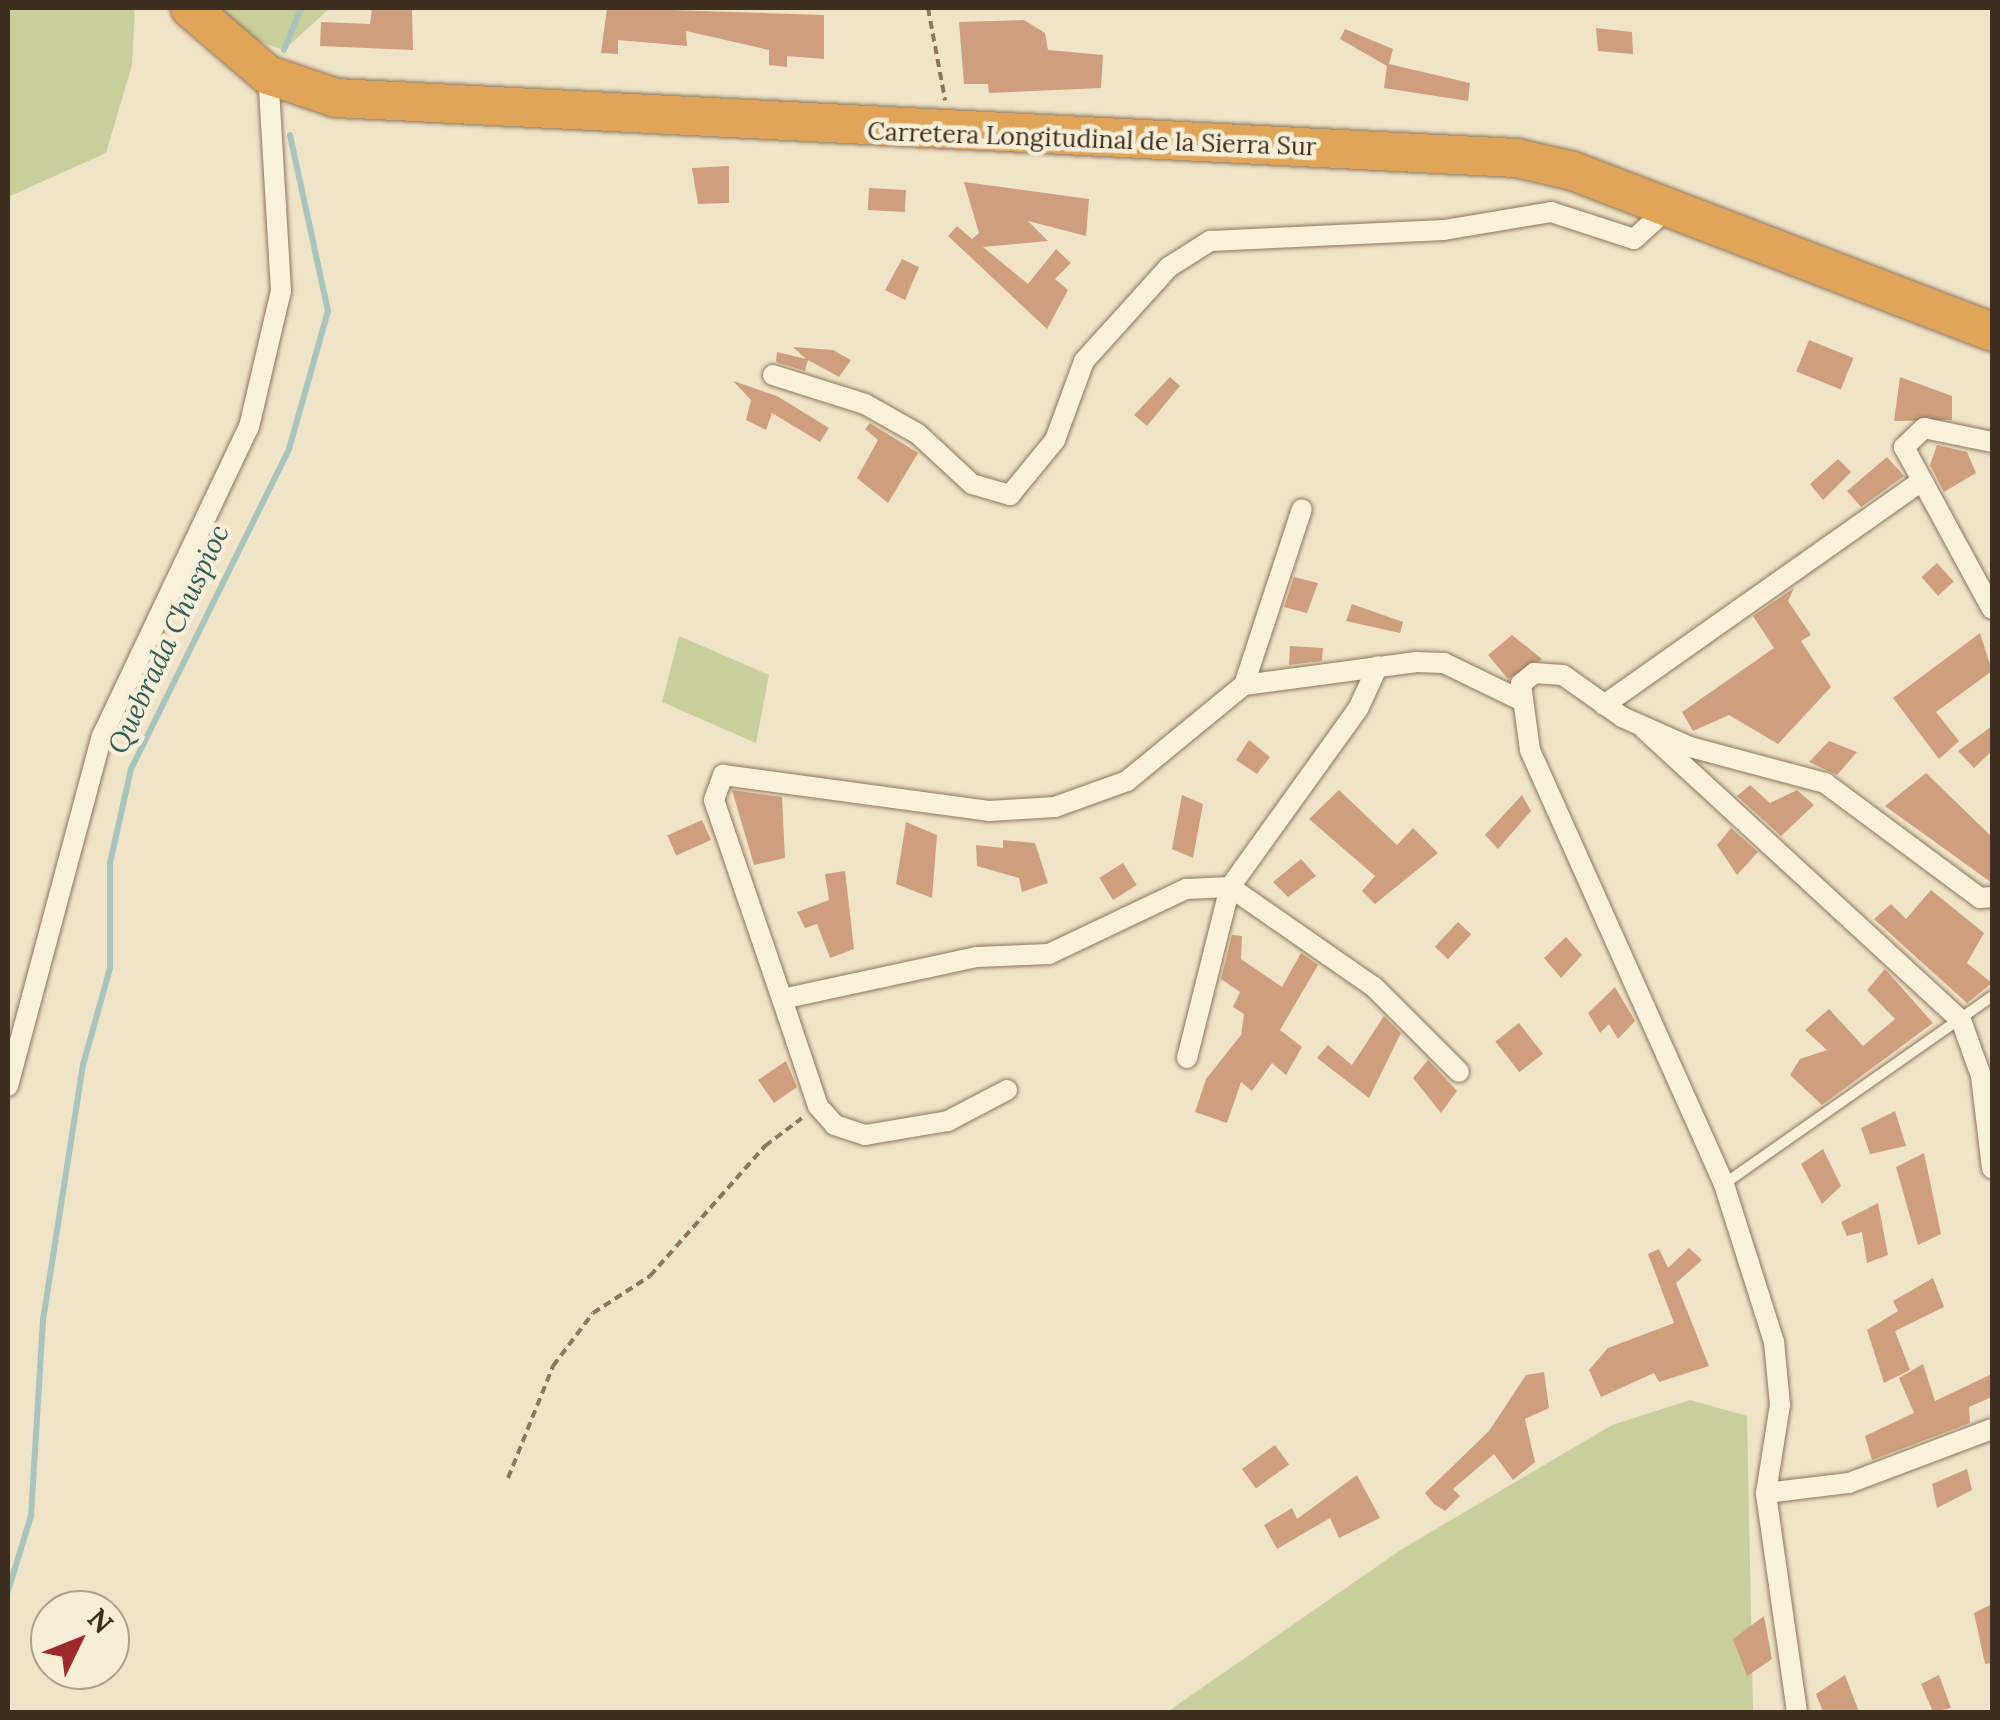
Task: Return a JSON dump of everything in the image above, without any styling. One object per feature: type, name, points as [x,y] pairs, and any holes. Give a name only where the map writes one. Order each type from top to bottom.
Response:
[{"type":"highway","name":"Carretera Longitudinal de la Sierra Sur","points":[[190,8],[268,75],[336,98],[951,134],[1517,158],[1573,170],[1663,213],[1992,332]]},
{"type":"street","points":[[8,1086],[102,736],[250,427],[282,290],[268,75]]},
{"type":"street","points":[[773,375],[865,404],[918,434],[972,484],[1010,495],[1055,440],[1084,361],[1169,267],[1210,241],[1444,230],[1551,212],[1634,239],[1663,213]]},
{"type":"street","points":[[1992,442],[1946,428],[1914,431],[1904,448],[1917,484],[1992,609]]},
{"type":"street","points":[[1604,705],[1917,484]]},
{"type":"street","points":[[1244,685],[1302,509]]},
{"type":"street","points":[[1007,1090],[948,1121],[865,1135],[835,1126],[818,1106],[714,800],[723,775],[989,811],[1055,808],[1127,781],[1244,685],[1378,666],[1444,663],[1518,699]]},
{"type":"street","points":[[1187,1058],[1230,886],[1358,710],[1378,666]]},
{"type":"street","points":[[1797,1712],[1766,1492],[1780,1405],[1774,1342],[1724,1184],[1530,750],[1518,699],[1534,673],[1563,674],[1604,705],[1643,727],[1825,783],[1980,898],[1992,897]]},
{"type":"street","points":[[1643,727],[1961,1020],[1981,1076],[1992,1168]]},
{"type":"street","points":[[782,999],[977,957],[1049,954],[1186,889],[1230,886],[1374,987],[1460,1072]]},
{"type":"street","points":[[1766,1492],[1849,1483],[1992,1430]]},
{"type":"lane","points":[[1724,1184],[1992,996]]},
{"type":"path","points":[[928,8],[951,134]]},
{"type":"path","points":[[508,1478],[554,1366],[593,1313],[650,1276],[765,1146],[818,1106]]},
{"type":"green space","points":[[8,8],[135,8],[132,65],[106,153],[8,197]]},
{"type":"green space","points":[[219,8],[330,8],[284,50],[250,38]]},
{"type":"green space","points":[[679,636],[769,675],[756,743],[662,702]]},
{"type":"green space","points":[[1690,1400],[1747,1416],[1753,1712],[1167,1712],[1402,1549],[1612,1425]]},
{"type":"building","points":[[372,8],[412,8],[413,50],[320,46],[321,22],[370,24]]},
{"type":"building","points":[[607,8],[824,15],[824,59],[787,56],[787,67],[769,65],[769,50],[686,31],[687,46],[618,40],[618,54],[601,53]]},
{"type":"building","points":[[1024,20],[1045,33],[1048,50],[1103,55],[1101,88],[989,93],[988,84],[964,84],[959,22]]},
{"type":"building","points":[[1596,28],[1632,32],[1633,54],[1598,51]]},
{"type":"building","points":[[1345,29],[1393,49],[1389,64],[1470,83],[1468,101],[1384,88],[1387,66],[1340,39]]},
{"type":"building","points":[[729,166],[729,203],[698,204],[692,168]]},
{"type":"building","points":[[964,182],[1089,199],[1086,236],[1028,221],[1048,241],[983,247],[1028,284],[1056,249],[1071,263],[1055,279],[1068,290],[1047,329],[948,236],[957,226],[972,239],[979,233]]},
{"type":"building","points":[[869,188],[906,190],[905,212],[868,210]]},
{"type":"building","points":[[902,259],[919,267],[905,300],[885,290]]},
{"type":"building","points":[[1809,340],[1854,358],[1841,390],[1796,372]]},
{"type":"building","points":[[793,347],[833,350],[851,360],[839,377],[808,360],[805,371],[776,362],[777,352],[806,359]]},
{"type":"building","points":[[1170,377],[1180,386],[1147,426],[1134,415]]},
{"type":"building","points":[[1900,377],[1952,396],[1952,420],[1894,421]]},
{"type":"building","points":[[733,381],[777,396],[829,428],[820,442],[772,413],[766,430],[746,420],[751,400]]},
{"type":"building","points":[[870,423],[918,453],[888,503],[857,478],[878,440],[865,429]]},
{"type":"building","points":[[1937,445],[1967,452],[1976,473],[1944,492],[1930,465]]},
{"type":"building","points":[[1887,457],[1904,476],[1861,507],[1847,491]]},
{"type":"building","points":[[1838,459],[1851,472],[1823,500],[1810,484]]},
{"type":"building","points":[[1937,563],[1954,582],[1938,596],[1921,577]]},
{"type":"building","points":[[1294,577],[1318,583],[1307,613],[1284,607]]},
{"type":"building","points":[[1794,588],[1788,601],[1811,635],[1801,641],[1831,687],[1778,744],[1729,715],[1693,731],[1682,712],[1774,648],[1753,616]]},
{"type":"building","points":[[1352,604],[1403,622],[1400,633],[1346,621]]},
{"type":"building","points":[[1980,633],[1992,671],[1936,712],[1959,741],[1939,759],[1893,698]]},
{"type":"building","points":[[1512,635],[1542,659],[1508,679],[1488,655]]},
{"type":"building","points":[[1290,646],[1323,648],[1322,661],[1289,665]]},
{"type":"building","points":[[1992,726],[1992,751],[1974,768],[1958,751]]},
{"type":"building","points":[[1249,740],[1270,757],[1257,774],[1236,760]]},
{"type":"building","points":[[1829,741],[1857,752],[1837,775],[1809,762]]},
{"type":"building","points":[[1926,773],[1992,837],[1992,883],[1885,806]]},
{"type":"building","points":[[1750,785],[1770,803],[1797,790],[1814,805],[1781,836],[1737,796]]},
{"type":"building","points":[[732,790],[782,797],[785,858],[754,865]]},
{"type":"building","points":[[1339,790],[1397,845],[1413,828],[1438,853],[1375,904],[1362,891],[1375,876],[1309,819]]},
{"type":"building","points":[[1182,795],[1203,804],[1193,858],[1172,849]]},
{"type":"building","points":[[1522,795],[1531,811],[1498,849],[1485,835]]},
{"type":"building","points":[[702,820],[711,840],[676,856],[667,835]]},
{"type":"building","points":[[906,822],[937,835],[932,898],[896,884]]},
{"type":"building","points":[[1731,828],[1758,852],[1737,875],[1717,845]]},
{"type":"building","points":[[1003,840],[1035,843],[1048,883],[1022,892],[1019,878],[977,866],[976,845],[1003,848]]},
{"type":"building","points":[[1301,859],[1316,876],[1288,897],[1273,882]]},
{"type":"building","points":[[1123,863],[1137,885],[1113,900],[1099,878]]},
{"type":"building","points":[[845,871],[854,949],[830,958],[817,924],[805,928],[797,912],[829,900],[825,874]]},
{"type":"building","points":[[1931,890],[1984,933],[1967,963],[1992,983],[1967,1003],[1874,919],[1891,904],[1906,919]]},
{"type":"building","points":[[1458,922],[1471,934],[1448,959],[1435,947]]},
{"type":"building","points":[[1232,935],[1242,936],[1241,959],[1282,987],[1301,953],[1318,965],[1280,1030],[1302,1047],[1286,1075],[1272,1063],[1252,1091],[1241,1082],[1227,1123],[1195,1112],[1206,1079],[1241,1035],[1244,1014],[1233,1007],[1240,992],[1221,979]]},
{"type":"building","points":[[1566,937],[1582,955],[1561,978],[1544,958]]},
{"type":"building","points":[[1885,969],[1933,1023],[1822,1105],[1790,1075],[1800,1059],[1827,1050],[1805,1030],[1829,1009],[1863,1046],[1895,1019],[1867,990]]},
{"type":"building","points":[[1615,987],[1635,1021],[1618,1039],[1609,1024],[1600,1033],[1588,1013]]},
{"type":"building","points":[[1384,1016],[1401,1033],[1369,1098],[1317,1058],[1328,1045],[1352,1065]]},
{"type":"building","points":[[1519,1023],[1543,1054],[1519,1072],[1495,1041]]},
{"type":"building","points":[[1428,1060],[1457,1091],[1441,1113],[1413,1078]]},
{"type":"building","points":[[786,1061],[797,1087],[774,1103],[758,1080]]},
{"type":"building","points":[[1895,1111],[1906,1146],[1870,1154],[1861,1128]]},
{"type":"building","points":[[1823,1149],[1841,1186],[1822,1204],[1801,1164]]},
{"type":"building","points":[[1924,1153],[1941,1234],[1918,1245],[1896,1167]]},
{"type":"building","points":[[1878,1203],[1888,1255],[1867,1263],[1862,1232],[1847,1236],[1841,1222]]},
{"type":"building","points":[[1689,1248],[1702,1260],[1676,1283],[1709,1366],[1659,1382],[1654,1373],[1601,1397],[1589,1370],[1608,1348],[1674,1323],[1648,1254],[1659,1249],[1668,1268]]},
{"type":"building","points":[[1933,1278],[1944,1307],[1895,1331],[1910,1370],[1884,1383],[1867,1330],[1898,1311],[1893,1301]]},
{"type":"building","points":[[1923,1364],[1935,1401],[1992,1374],[1992,1397],[1969,1407],[1970,1423],[1872,1460],[1865,1436],[1914,1413],[1899,1378]]},
{"type":"building","points":[[1544,1372],[1549,1408],[1525,1419],[1535,1462],[1513,1480],[1494,1454],[1453,1489],[1460,1496],[1445,1511],[1434,1504],[1425,1493],[1489,1431],[1526,1375]]},
{"type":"building","points":[[1275,1445],[1289,1464],[1256,1489],[1242,1469]]},
{"type":"building","points":[[1967,1469],[1972,1490],[1937,1508],[1932,1484]]},
{"type":"building","points":[[1357,1475],[1380,1518],[1339,1538],[1330,1518],[1277,1549],[1264,1525],[1292,1508],[1297,1519]]},
{"type":"building","points":[[1992,1604],[1992,1663],[1985,1664],[1974,1613]]},
{"type":"building","points":[[1764,1616],[1772,1659],[1747,1676],[1733,1639]]},
{"type":"building","points":[[1845,1675],[1859,1712],[1823,1712],[1816,1694]]},
{"type":"building","points":[[1939,1675],[1951,1708],[1933,1712],[1921,1684]]},
{"type":"waterway","name":"Quebrada Chuspioc","points":[[284,50],[301,8]]},
{"type":"waterway","name":"Quebrada Chuspioc","points":[[8,1591],[31,1516],[43,1320],[83,1065],[110,968],[110,863],[131,769],[289,449],[328,311],[290,135]]}]
